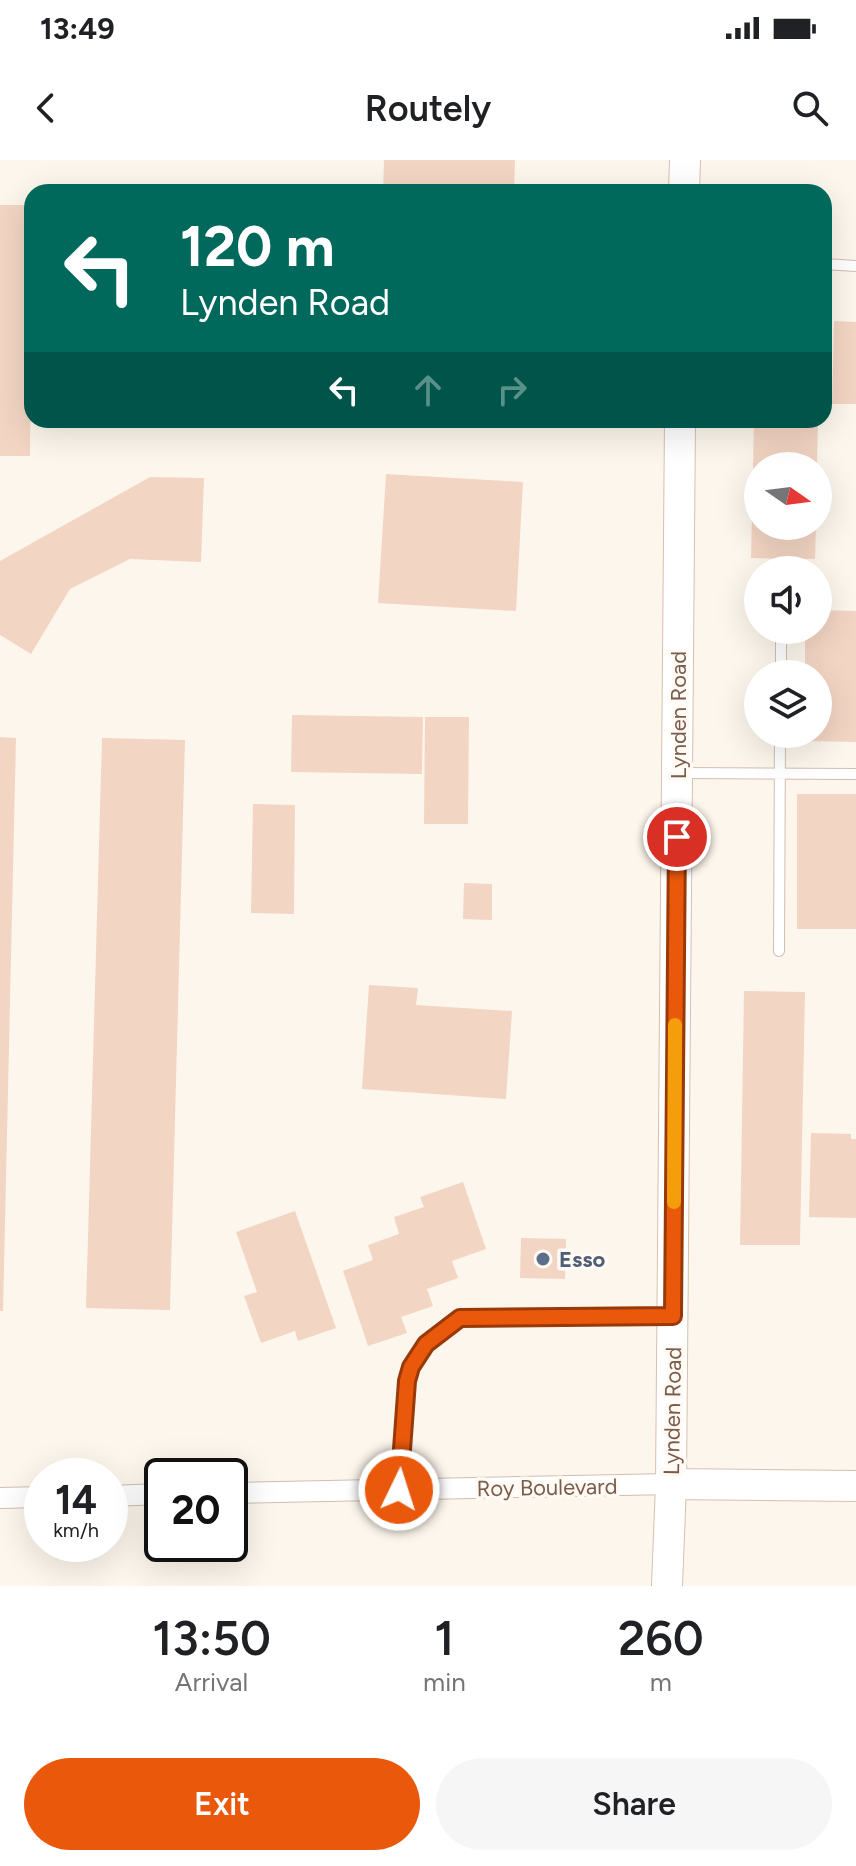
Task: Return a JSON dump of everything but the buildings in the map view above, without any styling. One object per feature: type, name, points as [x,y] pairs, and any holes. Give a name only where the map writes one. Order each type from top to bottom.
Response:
[{"type":"main road","points":[[684,184],[685,160]]},
{"type":"main road","name":"Lynden Road","points":[[667,1586],[673,1316],[680,428]]},
{"type":"main road","points":[[671,1484],[856,1486]]},
{"type":"street","name":"Roy Boulevard","points":[[248,1493],[671,1484]]},
{"type":"street","points":[[0,1498],[24,1497]]},
{"type":"lane","points":[[832,264],[856,266]]},
{"type":"lane","points":[[779,951],[780,748]]},
{"type":"lane","points":[[677,773],[856,774]]},
{"type":"lane","points":[[399,1490],[407,1381],[411,1367],[426,1344],[460,1318],[673,1316]]},
{"type":"slow traffic","points":[[674,1202],[675,1025]]},
{"type":"place","name":"Esso","points":[[543,1259]]},
{"type":"route","points":[[399,1490],[407,1381],[411,1367],[426,1344],[460,1318],[673,1316],[677,837]]}]
